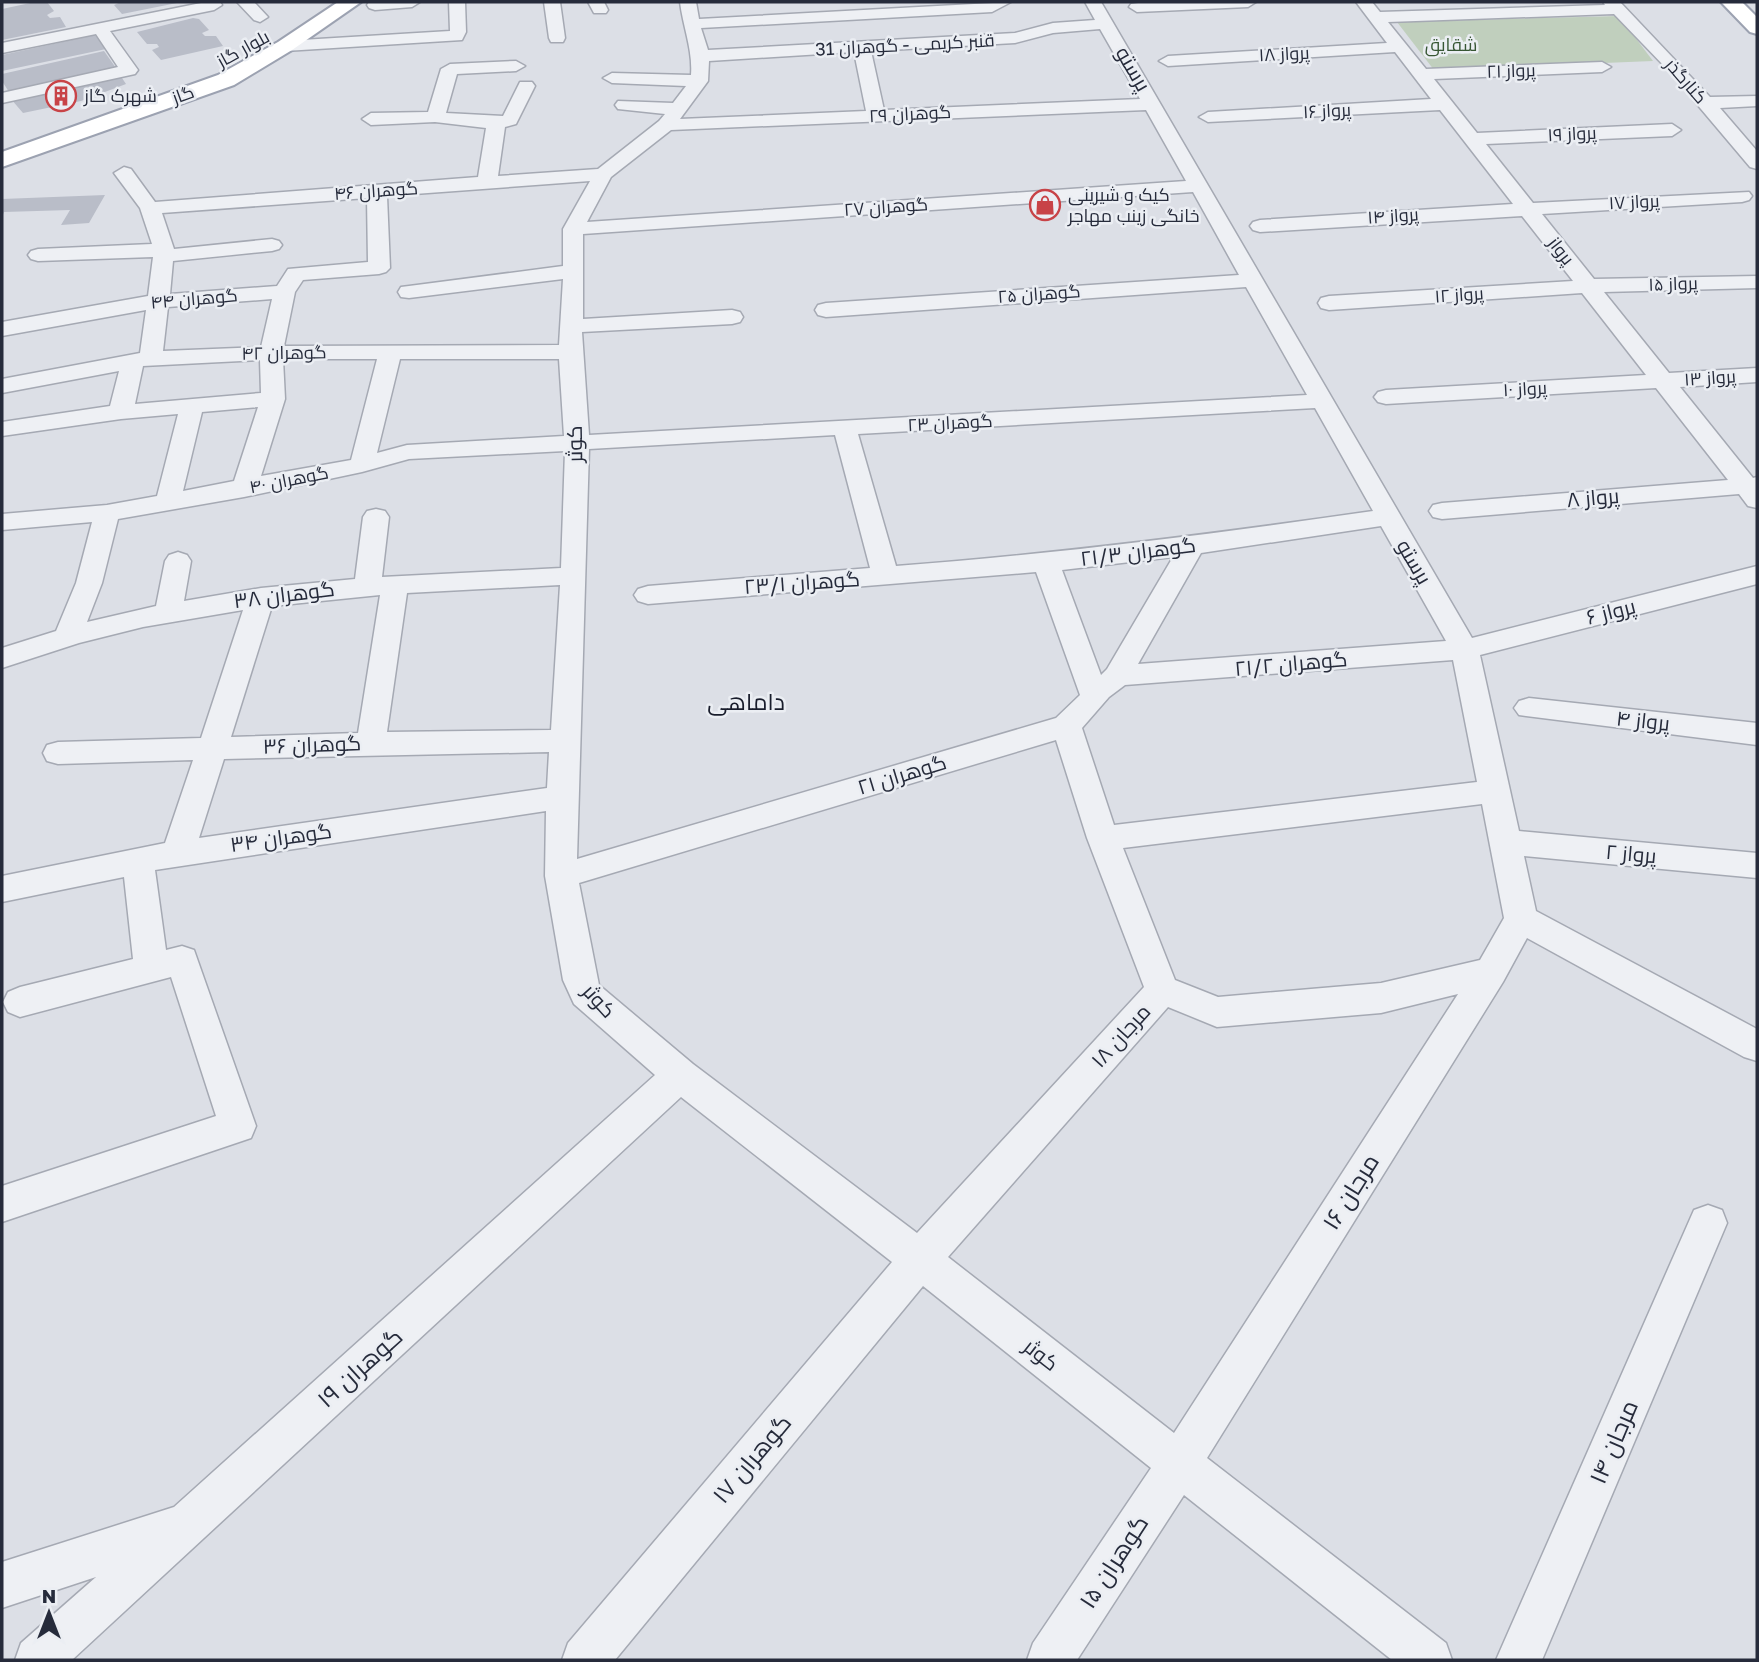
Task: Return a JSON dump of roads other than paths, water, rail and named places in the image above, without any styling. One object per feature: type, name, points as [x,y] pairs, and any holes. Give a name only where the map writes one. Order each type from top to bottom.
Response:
[{"type":"main road","name":"بلوار گاز","points":[[2,142],[189,78],[236,55],[321,2]]},
{"type":"main road","name":"گاز","points":[[2,160],[226,80],[285,46],[351,2]]},
{"type":"main road","points":[[1731,2],[1757,28]]},
{"type":"main road","points":[[1753,2],[1757,6]]},
{"type":"street","points":[[245,2],[261,17]]},
{"type":"street","points":[[376,5],[412,2]]},
{"type":"street","points":[[285,46],[456,36],[457,2]]},
{"type":"street","points":[[552,2],[557,38]]},
{"type":"street","points":[[612,78],[699,81],[701,56],[691,24],[688,2]]},
{"type":"street","points":[[691,24],[992,7],[1003,2]]},
{"type":"street","name":"پرستو","points":[[1094,2],[1465,649],[1521,919]]},
{"type":"street","points":[[1137,8],[1248,2]]},
{"type":"street","points":[[2,48],[214,5]]},
{"type":"street","points":[[1370,9],[1615,5]]},
{"type":"street","name":"کنارگذر","points":[[1615,5],[1674,66],[1757,163]]},
{"type":"street","name":"پرواز","points":[[1370,9],[1664,382],[1753,490]]},
{"type":"street","name":"قنبر کریمی - گوهران 31","points":[[701,56],[1015,38],[1053,28],[1107,24]]},
{"type":"street","points":[[2,98],[129,69],[100,27]]},
{"type":"street","name":"پرواز ۱۸","points":[[1168,61],[1400,47]]},
{"type":"street","points":[[862,48],[876,116]]},
{"type":"street","points":[[435,117],[450,69],[516,66]]},
{"type":"street","name":"پرواز ۲۱","points":[[1421,74],[1602,67]]},
{"type":"street","name":"کوثر","points":[[699,81],[666,125],[603,174],[573,229],[574,271],[570,339],[577,440],[561,876],[580,980],[586,994],[680,1075],[920,1259],[1429,1660]]},
{"type":"street","points":[[371,119],[435,117],[496,123],[510,120],[526,86]]},
{"type":"street","points":[[1705,103],[1757,101]]},
{"type":"street","name":"گوهران ۲۹","points":[[666,125],[1153,104]]},
{"type":"street","name":"پرواز ۱۶","points":[[1209,117],[1445,104]]},
{"type":"street","points":[[624,105],[678,109]]},
{"type":"street","points":[[486,184],[496,123]]},
{"type":"street","name":"پرواز ۱۹","points":[[1472,139],[1672,130]]},
{"type":"street","points":[[121,412],[142,359],[158,301],[164,253],[150,208],[124,173]]},
{"type":"street","name":"گوهران ۴۶","points":[[150,208],[603,174]]},
{"type":"street","points":[[201,204],[203,179]]},
{"type":"street","name":"گوهران ۲۷","points":[[573,229],[1200,186]]},
{"type":"street","points":[[244,489],[273,399],[271,353],[284,292],[296,274],[379,268],[377,191]]},
{"type":"street","name":"پرواز ۱۷","points":[[1526,207],[1742,196]]},
{"type":"street","name":"پرواز ۱۴","points":[[1260,226],[1526,207]]},
{"type":"street","points":[[38,255],[164,253],[272,244]]},
{"type":"street","points":[[408,292],[574,271]]},
{"type":"street","name":"گوهران ۲۵","points":[[826,310],[1253,280]]},
{"type":"street","name":"پرواز ۱۵","points":[[1588,286],[1757,282]]},
{"type":"street","name":"پرواز ۱۲","points":[[1329,303],[1588,286]]},
{"type":"street","name":"گوهران ۴۴","points":[[2,329],[158,301],[284,292]]},
{"type":"street","points":[[570,339],[732,317]]},
{"type":"street","name":"گوهران ۴۲","points":[[2,386],[142,359],[271,353],[390,352],[570,339]]},
{"type":"street","points":[[362,465],[390,352]]},
{"type":"street","name":"پرواز ۱۳","points":[[1664,382],[1757,375]]},
{"type":"street","name":"پرواز ۱۰","points":[[1386,397],[1664,382]]},
{"type":"street","points":[[2,429],[121,412],[273,399]]},
{"type":"street","name":"گوهران ۲۳","points":[[577,440],[845,429],[1322,401]]},
{"type":"street","points":[[168,502],[192,406]]},
{"type":"street","name":"گوهران ۲۳/۱","points":[[648,595],[886,577],[845,429]]},
{"type":"street","name":"گوهران ۴۰","points":[[2,522],[107,513],[244,489],[362,465],[407,452],[577,440]]},
{"type":"street","name":"پرواز ۸","points":[[1442,512],[1753,490]]},
{"type":"street","points":[[68,635],[89,583],[107,513]]},
{"type":"street","points":[[371,744],[382,585],[376,517]]},
{"type":"street","name":"گوهران ۲۱/۳","points":[[886,577],[1046,563],[1192,546],[1388,517]]},
{"type":"street","name":"گوهران ۲۱","points":[[561,876],[1066,726],[1117,676],[1192,546]]},
{"type":"street","points":[[169,611],[178,561]]},
{"type":"street","points":[[1046,563],[1095,697]]},
{"type":"street","name":"پرواز ۶","points":[[1465,649],[1757,575]]},
{"type":"street","name":"گوهران ۳۸","points":[[2,658],[68,635],[169,611],[261,597],[382,585],[574,576]]},
{"type":"street","points":[[177,853],[261,597]]},
{"type":"street","name":"گوهران ۲۱/۲","points":[[1117,676],[1465,649]]},
{"type":"street","name":"پرواز ۴","points":[[1529,708],[1757,734]]},
{"type":"street","name":"مرجان ۱۸","points":[[920,1259],[1162,990],[1103,838],[1066,726]]},
{"type":"street","name":"گوهران ۳۶","points":[[58,753],[566,741]]},
{"type":"street","points":[[1103,838],[1496,791]]},
{"type":"street","name":"گوهران ۳۴","points":[[2,889],[177,853],[562,797]]},
{"type":"street","name":"پرواز ۲","points":[[1504,842],[1757,865]]},
{"type":"street","points":[[138,861],[151,968]]},
{"type":"street","points":[[1521,919],[1757,1046]]},
{"type":"street","name":"مرجان ۱۶","points":[[1179,1464],[1491,972],[1521,919]]},
{"type":"street","points":[[2,1204],[238,1126],[181,960],[20,1002]]},
{"type":"street","points":[[1162,990],[1217,1012],[1381,998],[1491,972]]},
{"type":"street","name":"گوهران ۱۹","points":[[38,1660],[680,1075]]},
{"type":"street","name":"مرجان ۱۴","points":[[1519,1660],[1708,1223]]},
{"type":"street","name":"گوهران ۱۷","points":[[585,1660],[920,1259]]},
{"type":"street","name":"گوهران ۱۵","points":[[1050,1660],[1179,1464]]},
{"type":"street","points":[[2,1585],[188,1524]]},
{"type":"place","name":"شهرک گاز","points":[[61,96]]},
{"type":"place","name":"کیک و شیرینی خانگی زینب مهاجر","points":[[1045,205]]},
{"type":"district","name":"داماهی","points":[[746,702]]},
{"type":"park label","name":"شقایق","points":[[1451,45]]}]
